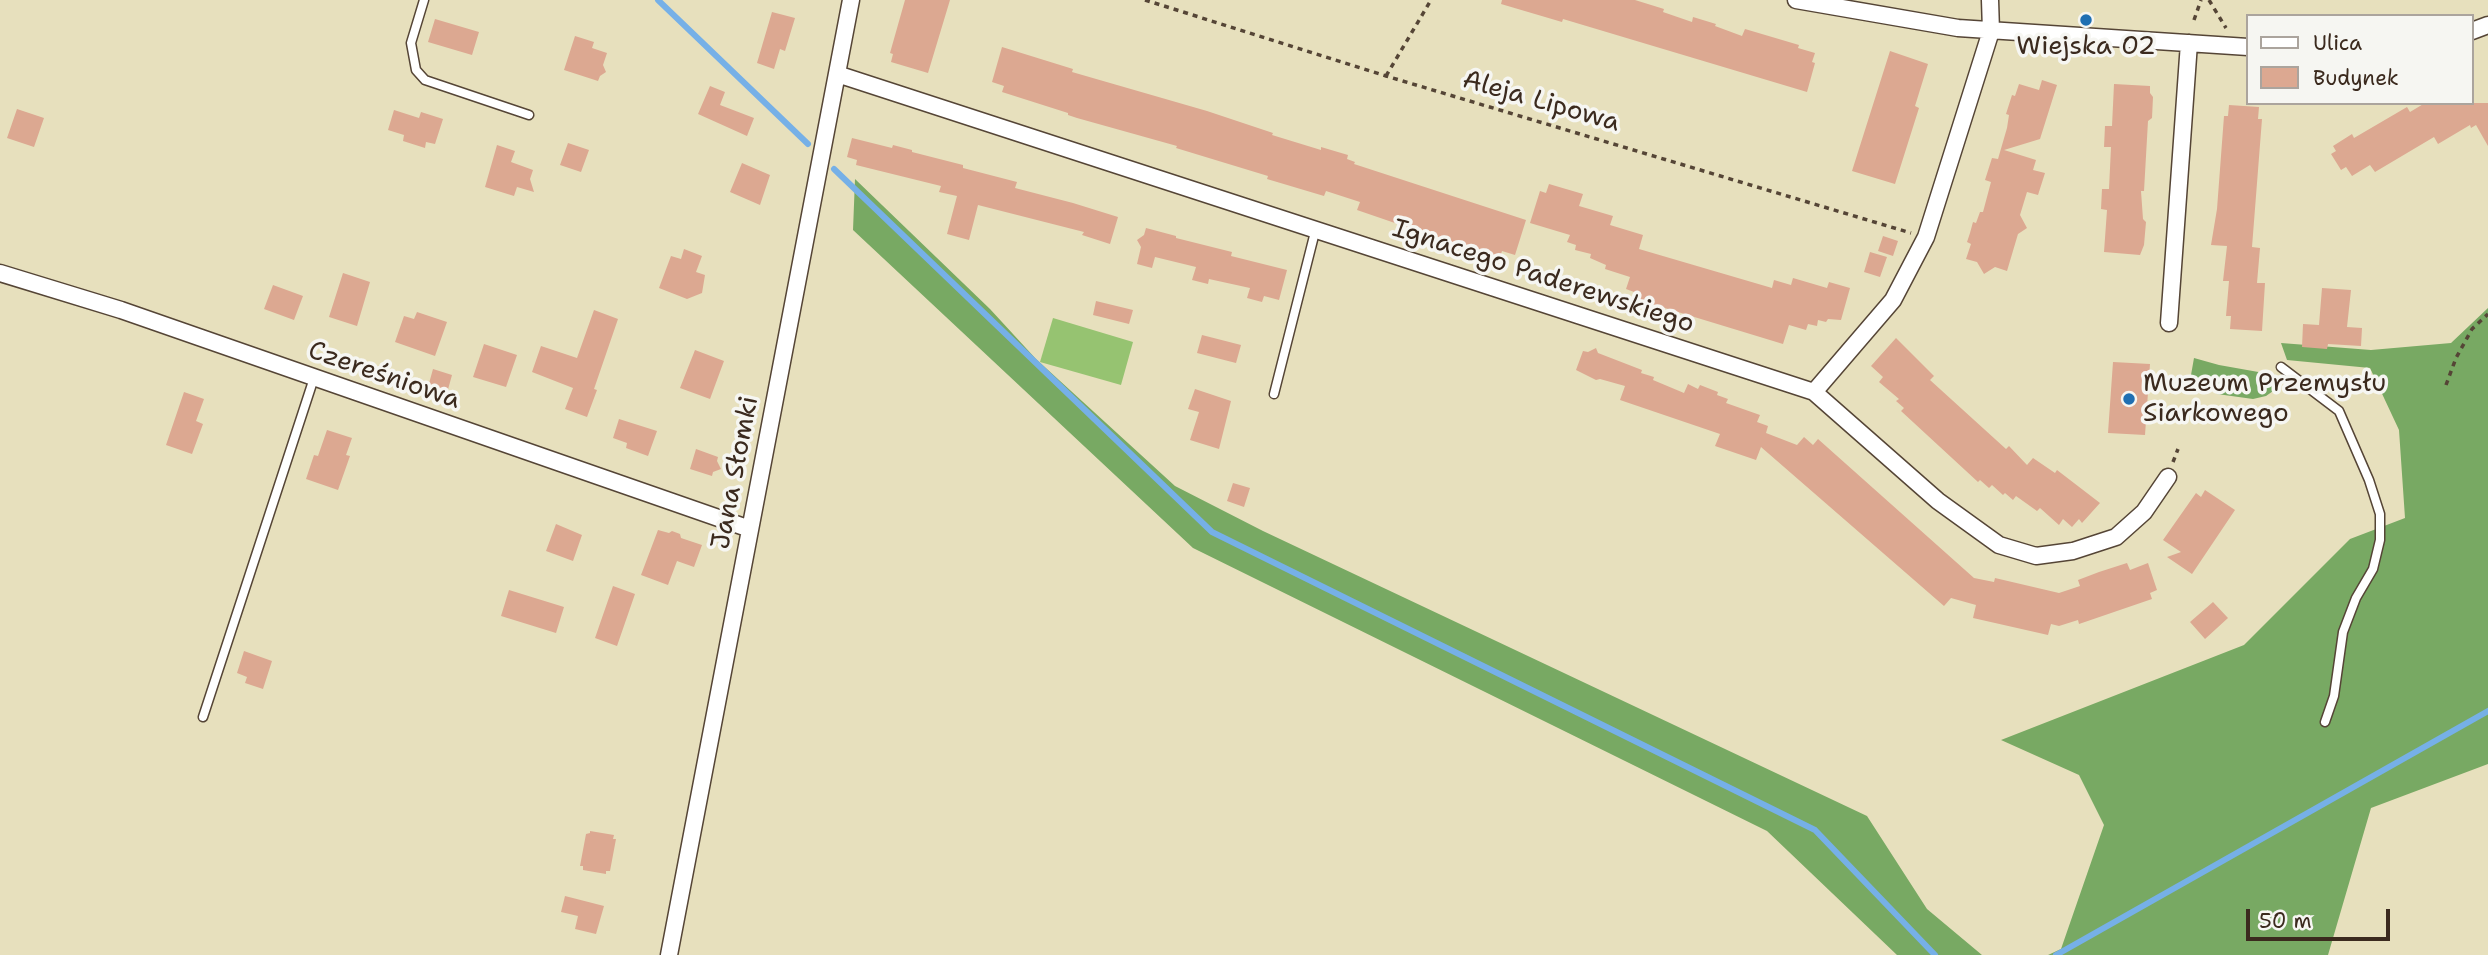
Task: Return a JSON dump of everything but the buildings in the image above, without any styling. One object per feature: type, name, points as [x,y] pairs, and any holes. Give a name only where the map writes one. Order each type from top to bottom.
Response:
[{"type":"street","name":"Jana Słomki","points":[[669,955],[851,0]]},
{"type":"street","points":[[1796,0],[1991,32],[2246,47]]},
{"type":"street","points":[[1814,393],[1893,300],[1926,237],[1991,32],[1990,0]]},
{"type":"street","points":[[2169,323],[2189,43]]},
{"type":"street","name":"Ignacego Paderewskiego","points":[[837,74],[1814,393],[1959,519],[1998,545],[2036,556],[2073,551],[2116,537],[2144,512],[2168,477]]},
{"type":"street","name":"Czereśniowa","points":[[0,273],[121,310],[750,529]]},
{"type":"lane","points":[[424,0],[411,43],[416,70],[425,80],[530,115]]},
{"type":"lane","points":[[1274,394],[1315,228]]},
{"type":"lane","points":[[2281,367],[2339,411],[2370,480],[2380,514],[2380,540],[2373,569],[2356,598],[2343,632],[2334,696],[2325,722]]},
{"type":"lane","points":[[203,717],[314,377]]},
{"type":"path","name":"Aleja Lipowa","points":[[1145,0],[1385,76],[1926,237]]},
{"type":"path","points":[[1385,76],[1431,0]]},
{"type":"path","points":[[2194,20],[2201,0]]},
{"type":"path","points":[[2209,0],[2230,36]]},
{"type":"path","points":[[2446,385],[2456,358],[2472,330],[2488,314]]},
{"type":"green space","points":[[855,179],[990,309],[1036,359],[1175,486],[1263,531],[1867,816],[1927,909],[1982,955],[1897,955],[1767,831],[1193,548],[853,230]]},
{"type":"green space","points":[[2488,308],[2488,764],[2371,808],[2328,955],[2048,955],[2061,949],[2104,825],[2079,775],[2001,740],[2244,645],[2350,539],[2405,518],[2399,430],[2370,368],[2287,360],[2281,343],[2371,350],[2451,343]]},
{"type":"green space","points":[[1053,318],[1133,342],[1121,385],[1040,362]]},
{"type":"green space","points":[[2194,358],[2264,373],[2275,380],[2276,389],[2266,396],[2253,399],[2217,394],[2191,375]]},
{"type":"waterway","points":[[658,0],[808,144]]},
{"type":"waterway","points":[[834,169],[1212,532],[1815,830],[1935,955]]},
{"type":"waterway","points":[[2056,955],[2488,711]]},
{"type":"place","name":"Wiejska 02","points":[[2086,20]]},
{"type":"place","name":"Muzeum Przemysłu Siarkowego","points":[[2129,399]]}]
